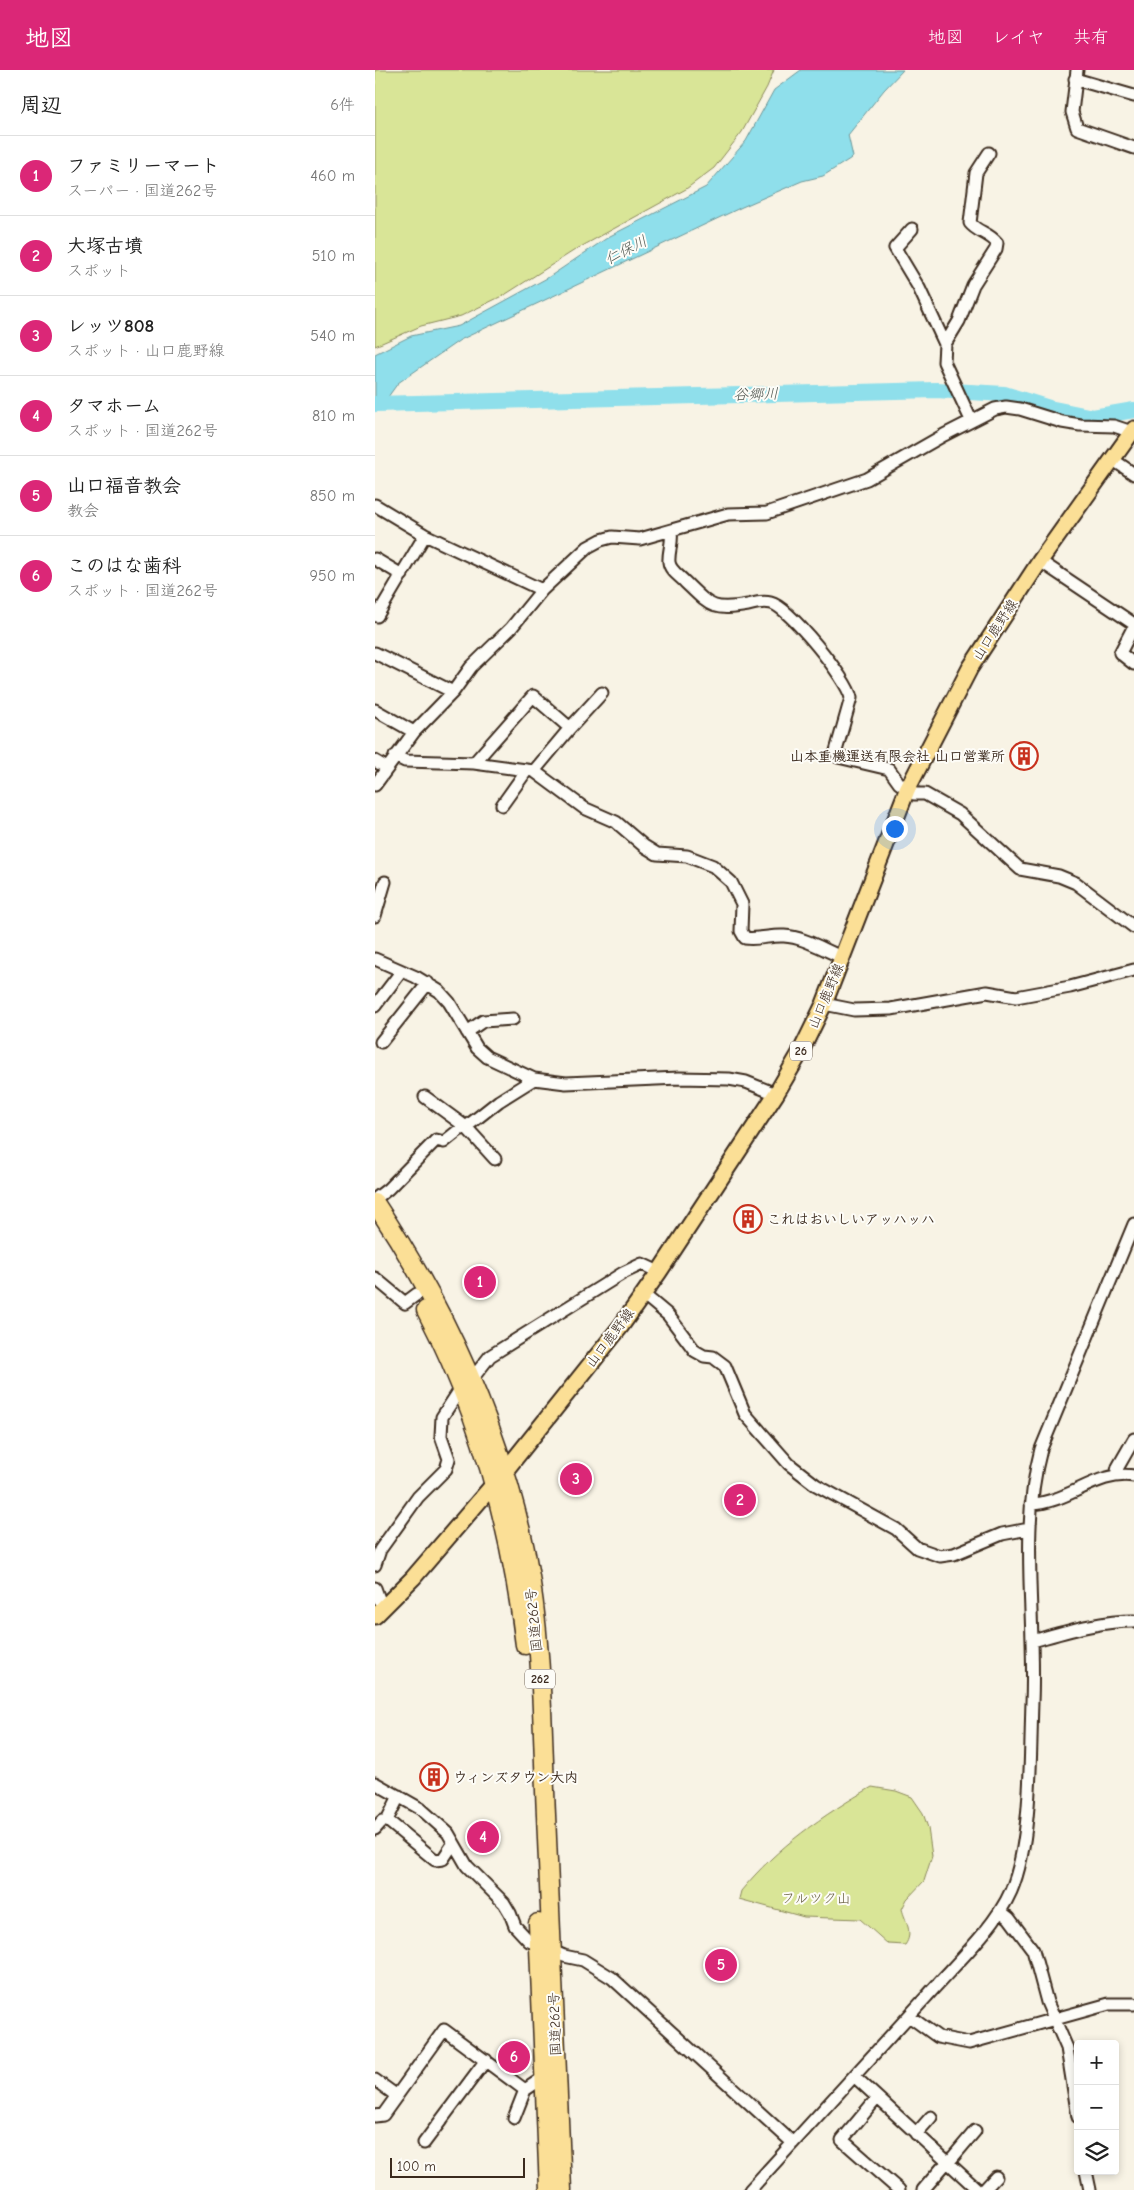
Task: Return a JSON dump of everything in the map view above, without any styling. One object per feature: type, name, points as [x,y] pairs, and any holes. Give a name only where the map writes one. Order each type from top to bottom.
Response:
[{"type":"highway","name":"国道262号","points":[[375,1201],[426,1286],[466,1384],[526,1556],[538,1652],[550,2076],[549,2190]]},
{"type":"highway","name":"国道262号","points":[[375,1224],[417,1294],[466,1384]]},
{"type":"highway","name":"国道262号","points":[[550,2076],[561,2190]]},
{"type":"main road","name":"山口鹿野線","points":[[381,1611],[420,1571],[500,1477],[643,1294],[776,1094],[800,1053],[824,1004],[907,790],[970,668],[1040,561],[1133,430]]},
{"type":"street","points":[[1134,96],[1076,75],[1072,112],[1077,128],[1134,148]]},
{"type":"street","points":[[945,344],[959,321],[973,285],[996,249],[997,242],[990,235],[973,227],[970,223],[976,173],[989,153]]},
{"type":"street","points":[[912,229],[895,248],[919,288],[945,344],[944,362],[971,420]]},
{"type":"street","points":[[375,785],[414,732],[453,692],[471,668],[511,628],[542,590],[588,547],[601,540],[612,537],[641,539],[671,532],[728,514],[767,513],[867,479],[971,420],[995,409],[1006,407],[1062,422],[1114,426],[1133,430]]},
{"type":"street","points":[[1112,459],[1134,474]]},
{"type":"street","points":[[375,506],[425,535],[542,590]]},
{"type":"street","points":[[671,532],[669,562],[671,569],[707,602],[725,609],[765,602],[775,604],[801,626],[850,693],[851,698],[836,751],[838,757],[889,769],[907,790],[914,794],[925,794],[959,814],[1020,869],[1059,876],[1076,883],[1134,927]]},
{"type":"street","points":[[375,615],[377,616],[425,535]]},
{"type":"street","points":[[375,559],[402,575]]},
{"type":"street","points":[[1040,561],[1134,625],[1119,653],[1134,664]]},
{"type":"street","points":[[375,652],[453,692]]},
{"type":"street","points":[[502,805],[531,770],[602,693]]},
{"type":"street","points":[[474,763],[533,696],[570,728]]},
{"type":"street","points":[[375,710],[414,732]]},
{"type":"street","points":[[395,756],[405,761],[474,763],[531,770],[577,804],[616,822],[643,846],[657,854],[687,856],[713,866],[731,882],[742,904],[741,931],[745,938],[756,940],[783,936],[799,939],[842,957]]},
{"type":"street","points":[[375,761],[387,768]]},
{"type":"street","points":[[375,916],[385,882]]},
{"type":"street","points":[[375,959],[428,983],[449,1002],[477,1048],[487,1057],[534,1079],[566,1083],[679,1078],[721,1079],[746,1082],[776,1094]]},
{"type":"street","points":[[824,1004],[854,1010],[891,1009],[987,992],[1016,997],[1070,987],[1134,970]]},
{"type":"street","points":[[375,1006],[401,972]]},
{"type":"street","points":[[381,1042],[428,983]]},
{"type":"street","points":[[467,1032],[483,1021],[513,1019]]},
{"type":"street","points":[[375,1201],[436,1140],[444,1142],[459,1130],[466,1128],[499,1101],[534,1079]]},
{"type":"street","points":[[425,1097],[466,1128],[495,1159]]},
{"type":"street","points":[[750,2190],[909,2016],[1000,1911],[1011,1891],[1019,1868],[1024,1840],[1033,1699],[1029,1528],[1034,1475],[1041,1449],[1134,1224]]},
{"type":"street","points":[[375,1565],[380,1550],[418,1497],[446,1469],[449,1459],[441,1436],[442,1417],[466,1384],[490,1356],[623,1273],[643,1264],[659,1272]]},
{"type":"street","points":[[375,1278],[405,1303],[417,1294]]},
{"type":"street","points":[[643,1294],[668,1315],[695,1351],[713,1357],[725,1366],[745,1414],[789,1464],[816,1485],[896,1529],[917,1548],[940,1556],[954,1554],[1002,1534],[1029,1528]]},
{"type":"street","points":[[1116,1475],[1118,1467],[1134,1439]]},
{"type":"street","points":[[1031,1504],[1044,1504],[1063,1498],[1108,1476],[1134,1476]]},
{"type":"street","points":[[375,1588],[381,1611]]},
{"type":"street","points":[[1032,1641],[1072,1630],[1109,1623],[1134,1621]]},
{"type":"street","points":[[375,1783],[429,1814],[448,1833],[474,1874],[504,1903],[521,1934],[529,1941],[564,1956],[583,1960],[612,1978],[793,2143]]},
{"type":"street","points":[[375,1829],[382,1821],[387,1820],[399,1796]]},
{"type":"street","points":[[387,1820],[435,1860],[443,1859],[451,1847],[455,1846]]},
{"type":"street","points":[[1000,1911],[1009,1918],[1033,1950],[1047,2002],[1067,2048],[1074,2092]]},
{"type":"street","points":[[909,2016],[938,2037],[969,2043],[1109,2004],[1134,2004]]},
{"type":"street","points":[[375,2116],[383,2114],[444,2030],[525,2090]]},
{"type":"street","points":[[424,2143],[486,2060]]},
{"type":"street","points":[[514,2118],[525,2090],[550,2076]]},
{"type":"street","points":[[854,2076],[978,2190]]},
{"type":"street","points":[[375,2080],[397,2096]]},
{"type":"street","points":[[877,2098],[842,2140],[899,2190]]},
{"type":"street","points":[[916,2134],[931,2117]]},
{"type":"street","points":[[923,2190],[975,2131]]},
{"type":"street","points":[[1087,2175],[1089,2190]]},
{"type":"street","points":[[984,2190],[996,2177]]},
{"type":"green space","points":[[375,70],[774,70],[767,87],[742,132],[714,168],[686,189],[575,250],[506,294],[461,316],[421,326],[375,346]]},
{"type":"green space","name":"フルツク山","points":[[872,1787],[896,1791],[912,1797],[923,1813],[928,1828],[932,1856],[924,1881],[907,1899],[902,1909],[909,1932],[905,1945],[888,1944],[860,1919],[804,1917],[739,1899],[741,1891],[785,1846],[836,1809]]},
{"type":"water","name":"仁保川","points":[[801,70],[903,70],[884,90],[848,135],[853,157],[823,176],[802,181],[742,207],[460,340],[398,383],[380,408],[375,408],[375,354],[411,336],[459,326],[549,277],[610,236],[706,187],[746,141],[774,90]]},
{"type":"waterway","name":"谷郷川","points":[[375,404],[936,390],[1004,394],[1049,408],[1093,417],[1134,410]]},
{"type":"place","name":"山本重機運送有限会社 山口営業所","points":[[1024,756]]},
{"type":"place","name":"これはおいしいアッハッハ","points":[[748,1219]]},
{"type":"place","name":"ファミリーマート","points":[[480,1282]]},
{"type":"place","name":"レッツ808","points":[[576,1479]]},
{"type":"place","name":"大塚古墳","points":[[740,1500]]},
{"type":"place","name":"ウィンズタウン大内","points":[[434,1777]]},
{"type":"place","name":"タマホーム","points":[[483,1837]]},
{"type":"place","name":"山口福音教会","points":[[721,1965]]},
{"type":"place","name":"このはな歯科","points":[[514,2057]]}]
